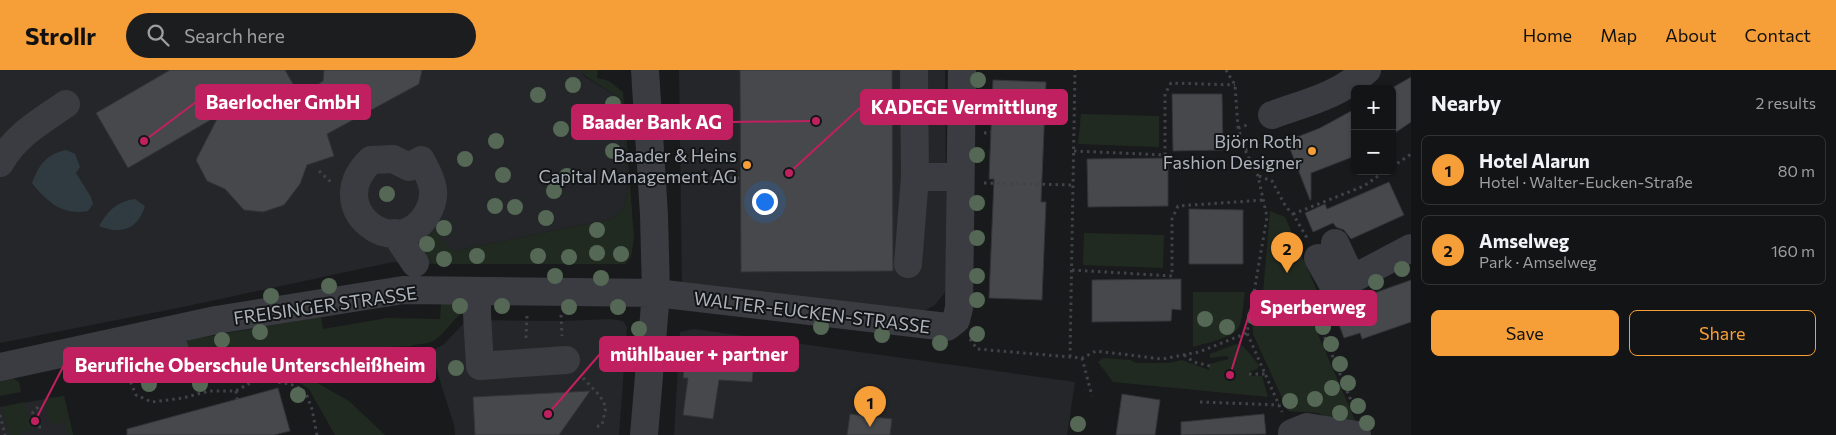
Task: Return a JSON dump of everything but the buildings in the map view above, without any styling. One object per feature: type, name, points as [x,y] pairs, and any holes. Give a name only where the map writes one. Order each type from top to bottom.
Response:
[{"type":"street","points":[[644,435],[656,293],[654,215],[645,70]]},
{"type":"street","points":[[908,264],[915,177],[914,70]]},
{"type":"street","name":"WALTER-EUCKEN-STRASSE","points":[[656,293],[947,327],[956,320],[959,308],[962,70]]},
{"type":"street","points":[[1272,115],[1318,101],[1353,82],[1367,70]]},
{"type":"street","points":[[0,163],[7,150],[26,131],[66,104]]},
{"type":"street","points":[[915,177],[960,180]]},
{"type":"street","points":[[396,233],[415,263]]},
{"type":"street","points":[[1327,250],[1344,283],[1411,248]]},
{"type":"street","name":"FREISINGER STRASSE","points":[[2,359],[216,320],[403,290],[656,293]]},
{"type":"street","points":[[477,291],[480,366],[559,349]]},
{"type":"street","points":[[169,330],[180,368]]},
{"type":"street","points":[[1292,434],[1307,428],[1358,427]]},
{"type":"path","points":[[1070,357],[1075,70]]},
{"type":"path","points":[[1226,70],[1235,85],[1238,128],[1246,152],[1258,176],[1267,217],[1247,332],[1292,434]]},
{"type":"path","points":[[1074,151],[1165,155],[1165,94],[1171,83],[1235,85]]},
{"type":"path","points":[[1396,164],[1411,154]]},
{"type":"path","points":[[1293,214],[1364,186],[1379,175]]},
{"type":"path","points":[[1258,176],[1272,181],[1286,207],[1327,250]]},
{"type":"path","points":[[678,178],[741,178]]},
{"type":"path","points":[[960,180],[1074,185]]},
{"type":"path","points":[[1072,270],[1172,276],[1172,219],[1178,206],[1264,200]]},
{"type":"path","points":[[1251,311],[1307,295],[1320,294],[1344,283]]},
{"type":"path","points":[[1307,295],[1358,427]]},
{"type":"path","points":[[956,320],[977,349],[1082,358],[1096,351],[1162,359],[1199,352],[1247,332]]},
{"type":"path","points":[[526,321],[526,339],[535,339]]},
{"type":"path","points":[[561,321],[562,338],[559,349],[600,396],[606,407],[602,425],[595,427]]},
{"type":"path","points":[[1184,355],[1194,362],[1210,366]]},
{"type":"path","points":[[258,358],[258,379]]},
{"type":"path","points":[[1082,358],[1092,396]]},
{"type":"path","points":[[1249,374],[1265,374]]},
{"type":"path","points":[[128,376],[136,395],[152,402],[183,398],[209,391],[236,390],[258,379],[290,384],[302,389],[307,396],[312,409],[317,435]]},
{"type":"path","points":[[236,390],[238,399]]},
{"type":"path","points":[[1200,402],[1279,405]]},
{"type":"path","points":[[38,407],[33,412],[31,419],[35,426],[44,428]]},
{"type":"path","points":[[0,415],[5,435]]},
{"type":"shaded area","points":[[0,70],[582,70],[584,76],[622,100],[628,191],[624,207],[611,219],[454,251],[415,243],[433,264],[393,262],[178,308],[0,343]]},
{"type":"shaded area","points":[[582,70],[598,70],[597,78],[609,81],[623,92],[634,238],[631,257],[625,264],[433,264],[415,243],[432,228],[454,251],[611,219],[624,207],[628,191],[622,100],[584,75]]},
{"type":"shaded area","points":[[679,70],[945,70],[947,290],[935,305],[919,314],[682,284]]},
{"type":"shaded area","points":[[1081,114],[1159,116],[1159,147],[1078,144]]},
{"type":"shaded area","points":[[66,150],[75,154],[80,167],[76,173],[91,197],[93,204],[88,211],[71,211],[56,206],[32,183],[40,166],[48,158]]},
{"type":"shaded area","points":[[135,199],[145,206],[138,221],[133,225],[121,230],[107,229],[99,226],[106,215],[118,205]]},
{"type":"shaded area","points":[[1270,211],[1285,217],[1317,291],[1262,305]]},
{"type":"shaded area","points":[[1084,233],[1164,235],[1163,268],[1083,265]]},
{"type":"shaded area","points":[[1193,292],[1245,292],[1241,321],[1237,330],[1226,337],[1193,347]]},
{"type":"shaded area","points":[[1304,302],[1358,427],[1342,424],[1318,413],[1288,411],[1253,334],[1252,315]]},
{"type":"shaded area","points":[[441,304],[462,304],[467,309],[441,335],[428,343],[410,346],[263,353],[187,363],[184,347],[188,340],[321,317],[323,329],[387,318],[440,319]]},
{"type":"shaded area","points":[[611,319],[623,321],[627,327],[619,435],[455,435],[454,425],[431,352],[444,344],[467,320],[561,321]]},
{"type":"shaded area","points":[[694,329],[1075,382],[1067,435],[674,435],[680,332]]},
{"type":"shaded area","points":[[1236,344],[1243,346],[1259,365],[1257,369],[1249,372],[1250,376],[1262,376],[1268,397],[1113,382],[1098,362],[1103,358],[1130,360],[1136,363],[1169,363],[1182,360],[1209,370],[1209,364],[1229,359],[1227,356],[1210,358],[1210,354]]},
{"type":"shaded area","points":[[158,347],[167,351],[171,366],[103,378],[99,358]]},
{"type":"shaded area","points":[[271,364],[312,380],[349,401],[385,435],[335,435],[309,389]]},
{"type":"shaded area","points":[[11,377],[19,382],[21,392],[0,396],[0,379]]},
{"type":"shaded area","points":[[64,396],[73,435],[0,435],[0,407]]},
{"type":"shaded area","points":[[64,396],[73,435],[68,435],[65,421],[51,425],[43,399]]},
{"type":"shaded area","points":[[25,402],[32,430],[21,432],[21,435],[9,435],[1,407]]},
{"type":"place","name":"Baader Bank AG","points":[[816,121]]},
{"type":"place","name":"Baerlocher GmbH","points":[[144,141]]},
{"type":"place","name":"Björn Roth Fashion Designer","points":[[1312,151]]},
{"type":"place","name":"Baader & Heins Capital Management AG","points":[[747,165]]},
{"type":"place","name":"KADEGE Vermittlung","points":[[789,173]]},
{"type":"place","name":"Amselweg","points":[[1287,273]]},
{"type":"place","name":"Sperberweg","points":[[1230,375]]},
{"type":"place","name":"mühlbauer + partner","points":[[548,414]]},
{"type":"place","name":"Berufliche Oberschule Unterschleißheim","points":[[35,421]]},
{"type":"place","name":"Hotel Alarun","points":[[870,427]]}]
